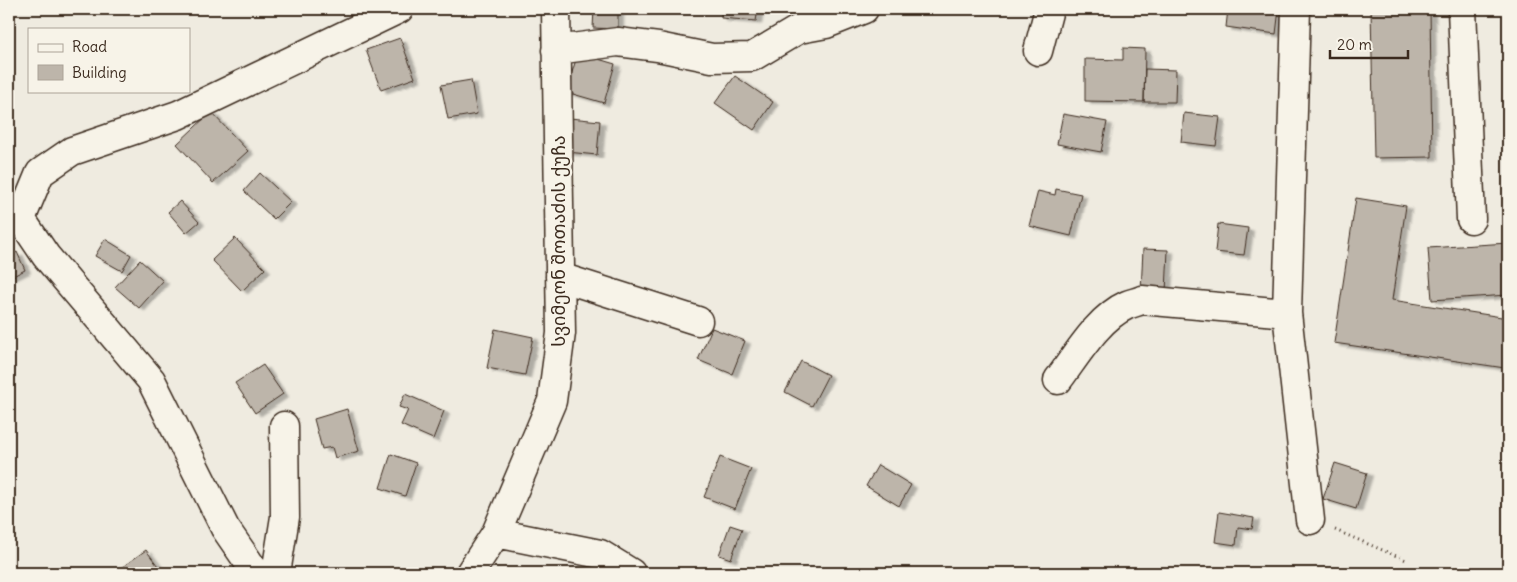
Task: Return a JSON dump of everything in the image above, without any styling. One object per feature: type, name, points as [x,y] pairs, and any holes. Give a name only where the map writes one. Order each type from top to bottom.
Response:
[{"type":"street","points":[[256,573],[225,528],[151,380],[46,256],[15,215],[40,173],[72,151],[178,115],[399,9]]},
{"type":"street","name":"სვიმეონ შოთაძის ქუჩა","points":[[470,573],[496,533],[552,401],[561,333],[556,9]]},
{"type":"street","points":[[556,50],[618,42],[658,47],[712,58],[752,57],[800,29],[826,24],[864,9]]},
{"type":"street","points":[[1038,51],[1049,9]]},
{"type":"street","points":[[1296,9],[1288,313],[1310,520]]},
{"type":"street","points":[[1462,9],[1471,220]]},
{"type":"street","points":[[560,277],[698,321]]},
{"type":"street","points":[[1058,380],[1106,319],[1126,305],[1142,300],[1288,313]]},
{"type":"street","points":[[276,573],[285,517],[284,426]]},
{"type":"street","points":[[496,533],[600,554],[631,573]]},
{"type":"path","points":[[1310,520],[1406,560]]},
{"type":"building","points":[[594,9],[618,9],[618,29],[593,28]]},
{"type":"building","points":[[721,9],[758,9],[756,21],[721,18]]},
{"type":"building","points":[[1228,9],[1279,9],[1276,34],[1226,27]]},
{"type":"building","points":[[1371,9],[1430,9],[1432,157],[1374,158]]},
{"type":"building","points":[[400,38],[415,78],[381,90],[366,50]]},
{"type":"building","points":[[1123,48],[1145,49],[1144,102],[1085,101],[1085,59],[1123,60]]},
{"type":"building","points":[[578,53],[615,64],[604,103],[566,92]]},
{"type":"building","points":[[1145,69],[1176,70],[1175,102],[1144,102]]},
{"type":"building","points":[[735,76],[773,102],[754,130],[715,103]]},
{"type":"building","points":[[471,80],[477,114],[448,119],[441,85]]},
{"type":"building","points":[[211,112],[248,151],[213,183],[177,144]]},
{"type":"building","points":[[1184,113],[1220,117],[1216,146],[1181,142]]},
{"type":"building","points":[[1063,114],[1107,122],[1101,152],[1057,144]]},
{"type":"building","points":[[570,118],[600,121],[597,155],[567,152]]},
{"type":"building","points":[[260,173],[291,202],[274,219],[244,191]]},
{"type":"building","points":[[1056,189],[1081,194],[1071,236],[1029,226],[1038,191],[1055,195]]},
{"type":"building","points":[[1356,198],[1406,206],[1392,300],[1508,318],[1508,347],[1505,368],[1334,343]]},
{"type":"building","points":[[180,201],[199,222],[186,233],[168,212]]},
{"type":"building","points":[[1218,224],[1248,228],[1244,255],[1215,252]]},
{"type":"building","points":[[235,238],[265,269],[242,291],[212,260]]},
{"type":"building","points":[[105,239],[131,255],[122,271],[95,256]]},
{"type":"building","points":[[1508,243],[1508,295],[1432,300],[1428,248]]},
{"type":"building","points":[[1143,249],[1168,250],[1166,292],[1141,291]]},
{"type":"building","points":[[17,252],[25,270],[9,278],[9,256]]},
{"type":"building","points":[[140,260],[163,281],[139,308],[115,287]]},
{"type":"building","points":[[712,328],[745,341],[732,374],[698,360]]},
{"type":"building","points":[[495,329],[533,337],[525,375],[487,368]]},
{"type":"building","points":[[801,361],[828,375],[812,406],[785,392]]},
{"type":"building","points":[[263,365],[283,394],[255,413],[235,383]]},
{"type":"building","points":[[405,394],[444,411],[433,439],[401,425],[408,410],[399,407]]},
{"type":"building","points":[[347,409],[359,451],[335,458],[332,447],[322,449],[314,419]]},
{"type":"building","points":[[391,454],[416,463],[405,496],[380,488]]},
{"type":"building","points":[[720,457],[751,469],[735,509],[704,497]]},
{"type":"building","points":[[1335,463],[1367,473],[1356,509],[1323,499]]},
{"type":"building","points":[[878,465],[911,485],[899,506],[866,486]]},
{"type":"building","points":[[1219,512],[1254,518],[1252,529],[1238,527],[1236,545],[1215,542]]},
{"type":"building","points":[[730,525],[742,529],[731,559],[719,555]]},
{"type":"building","points":[[146,550],[163,573],[120,573],[118,570]]}]
